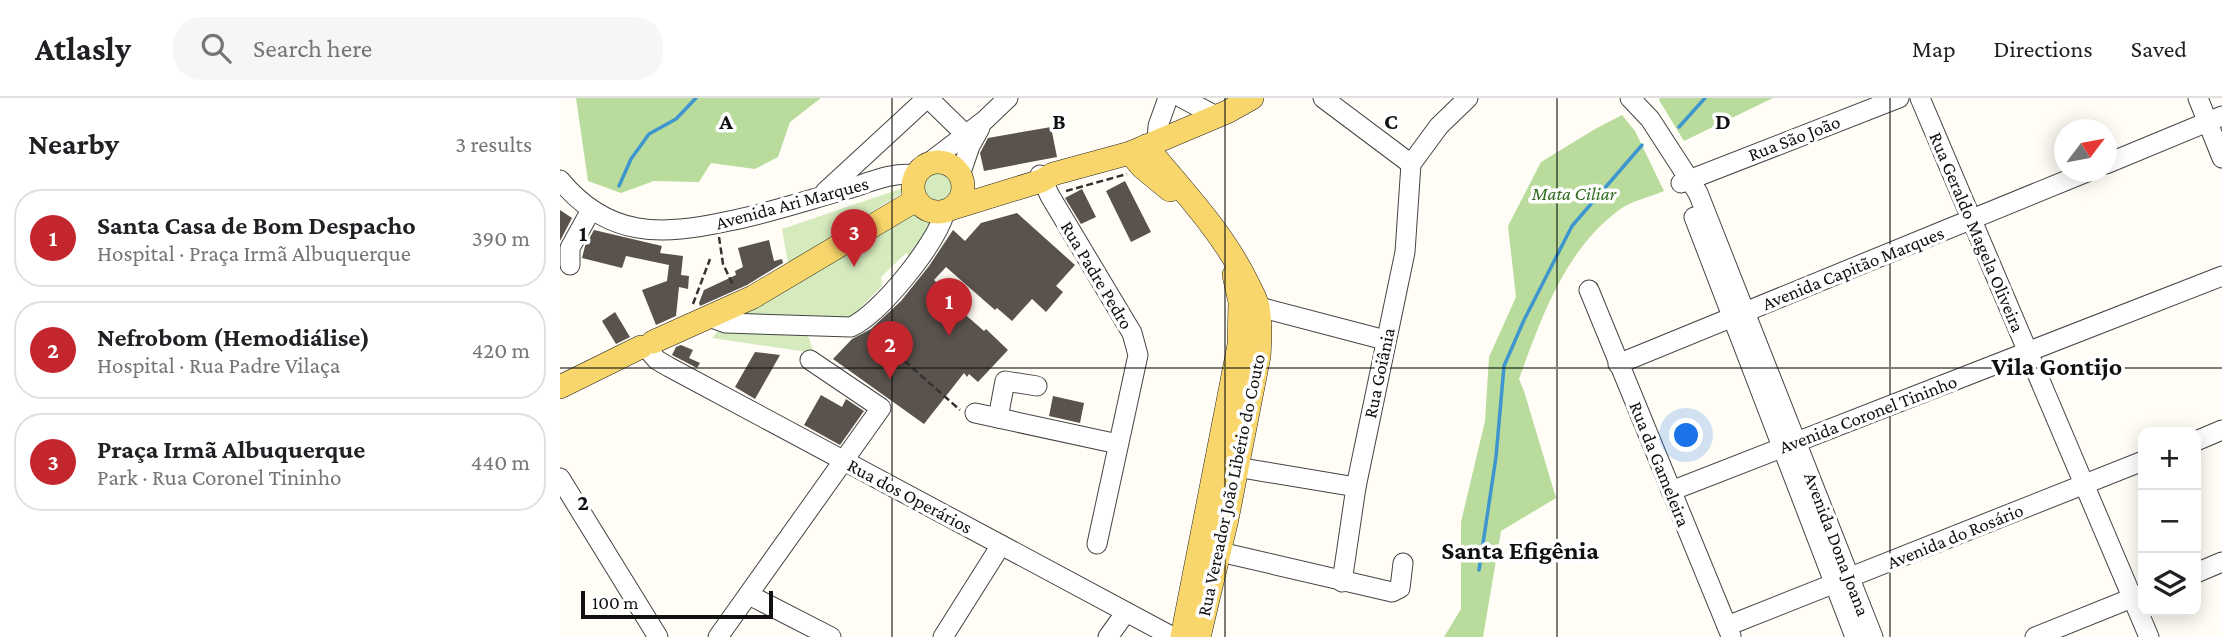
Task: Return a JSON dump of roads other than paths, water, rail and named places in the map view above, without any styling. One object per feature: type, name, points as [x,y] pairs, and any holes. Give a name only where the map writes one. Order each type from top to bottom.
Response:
[{"type":"main road","points":[[1046,182],[978,182],[961,176],[951,165],[943,162],[921,169],[912,183],[916,200],[928,211],[949,210],[1046,182],[1144,152],[1252,98]]},
{"type":"main road","name":"Rua Vereador João Libério do Couto","points":[[1144,152],[1229,256],[1261,337],[1220,552],[1199,637]]},
{"type":"main road","points":[[949,210],[962,195],[961,176]]},
{"type":"main road","points":[[560,387],[741,303],[916,200]]},
{"type":"main road","name":"Rua Vereador João Libério do Couto","points":[[1182,637],[1249,303]]},
{"type":"street","points":[[821,197],[928,98],[965,134]]},
{"type":"street","points":[[921,169],[985,120],[1008,98]]},
{"type":"street","points":[[1144,152],[1168,98]]},
{"type":"street","points":[[1182,98],[1216,116]]},
{"type":"street","points":[[1323,98],[1411,164],[1439,126],[1468,98]]},
{"type":"street","name":"Avenida Dona Joana","points":[[1630,98],[1650,120],[1675,159],[1685,181],[1842,580],[1873,637]]},
{"type":"street","name":"Rua São João","points":[[1685,181],[1899,98]]},
{"type":"street","name":"Rua Geraldo Magela Oliveira","points":[[1920,98],[2084,484],[2138,596]]},
{"type":"street","points":[[2198,98],[2215,119],[2222,159]]},
{"type":"street","points":[[2117,159],[2215,119]]},
{"type":"street","points":[[961,176],[970,146],[985,120]]},
{"type":"street","name":"Rua Goiânia","points":[[1342,582],[1356,486],[1405,252],[1411,164]]},
{"type":"street","name":"Avenida Ari Marques","points":[[560,180],[573,196],[591,210],[627,226],[666,232],[766,213],[921,169]]},
{"type":"street","name":"Rua Padre Pedro","points":[[1046,182],[1136,343],[1138,355],[1097,544]]},
{"type":"street","name":"Avenida Capitão Marques","points":[[1618,364],[2063,182]]},
{"type":"street","points":[[570,265],[570,248],[591,210]]},
{"type":"street","points":[[709,317],[726,323],[850,327],[860,321],[921,258],[949,210]]},
{"type":"street","name":"Avenida Coronel Tininho","points":[[1671,491],[2222,276]]},
{"type":"street","name":"Rua da Gameleira","points":[[1589,290],[1729,631]]},
{"type":"street","points":[[1249,303],[1385,340]]},
{"type":"street","name":"Rua dos Operários","points":[[648,347],[657,360],[1173,637]]},
{"type":"street","points":[[718,637],[881,408],[810,359]]},
{"type":"street","points":[[998,418],[1005,381],[1037,387]]},
{"type":"street","points":[[969,412],[1118,444]]},
{"type":"street","points":[[2201,438],[2222,430]]},
{"type":"street","name":"Avenida do Rosário","points":[[1729,631],[1842,580],[2138,463]]},
{"type":"street","points":[[1236,467],[1356,486]]},
{"type":"street","points":[[560,478],[658,637]]},
{"type":"street","points":[[943,637],[1001,545]]},
{"type":"street","points":[[1220,552],[1392,592],[1400,588],[1403,564]]},
{"type":"street","points":[[2201,571],[2222,562]]},
{"type":"street","name":"Avenida Dona Joana","points":[[1842,580],[1855,637]]},
{"type":"street","points":[[749,596],[831,637]]},
{"type":"street","points":[[2035,637],[2138,596]]},
{"type":"street","points":[[1108,637],[1126,612]]},
{"type":"street","name":"Rua Geraldo Magela Oliveira","points":[[2143,616],[2149,637]]},
{"type":"waterway","points":[[619,186],[631,159],[649,134],[676,119],[696,98]]},
{"type":"waterway","points":[[1679,127],[1705,98]]},
{"type":"waterway","points":[[1479,570],[1496,457],[1504,366],[1524,320],[1572,226],[1642,145]]},
{"type":"place","name":"Praça Irmã Albuquerque","points":[[854,267]]},
{"type":"place","name":"Santa Casa de Bom Despacho","points":[[949,336]]},
{"type":"place","name":"Nefrobom (Hemodiálise)","points":[[890,379]]},
{"type":"district","name":"Vila Gontijo","points":[[2057,366]]},
{"type":"district","name":"Santa Efigênia","points":[[1520,550]]},
{"type":"park label","name":"Mata Ciliar","points":[[1574,193]]}]
